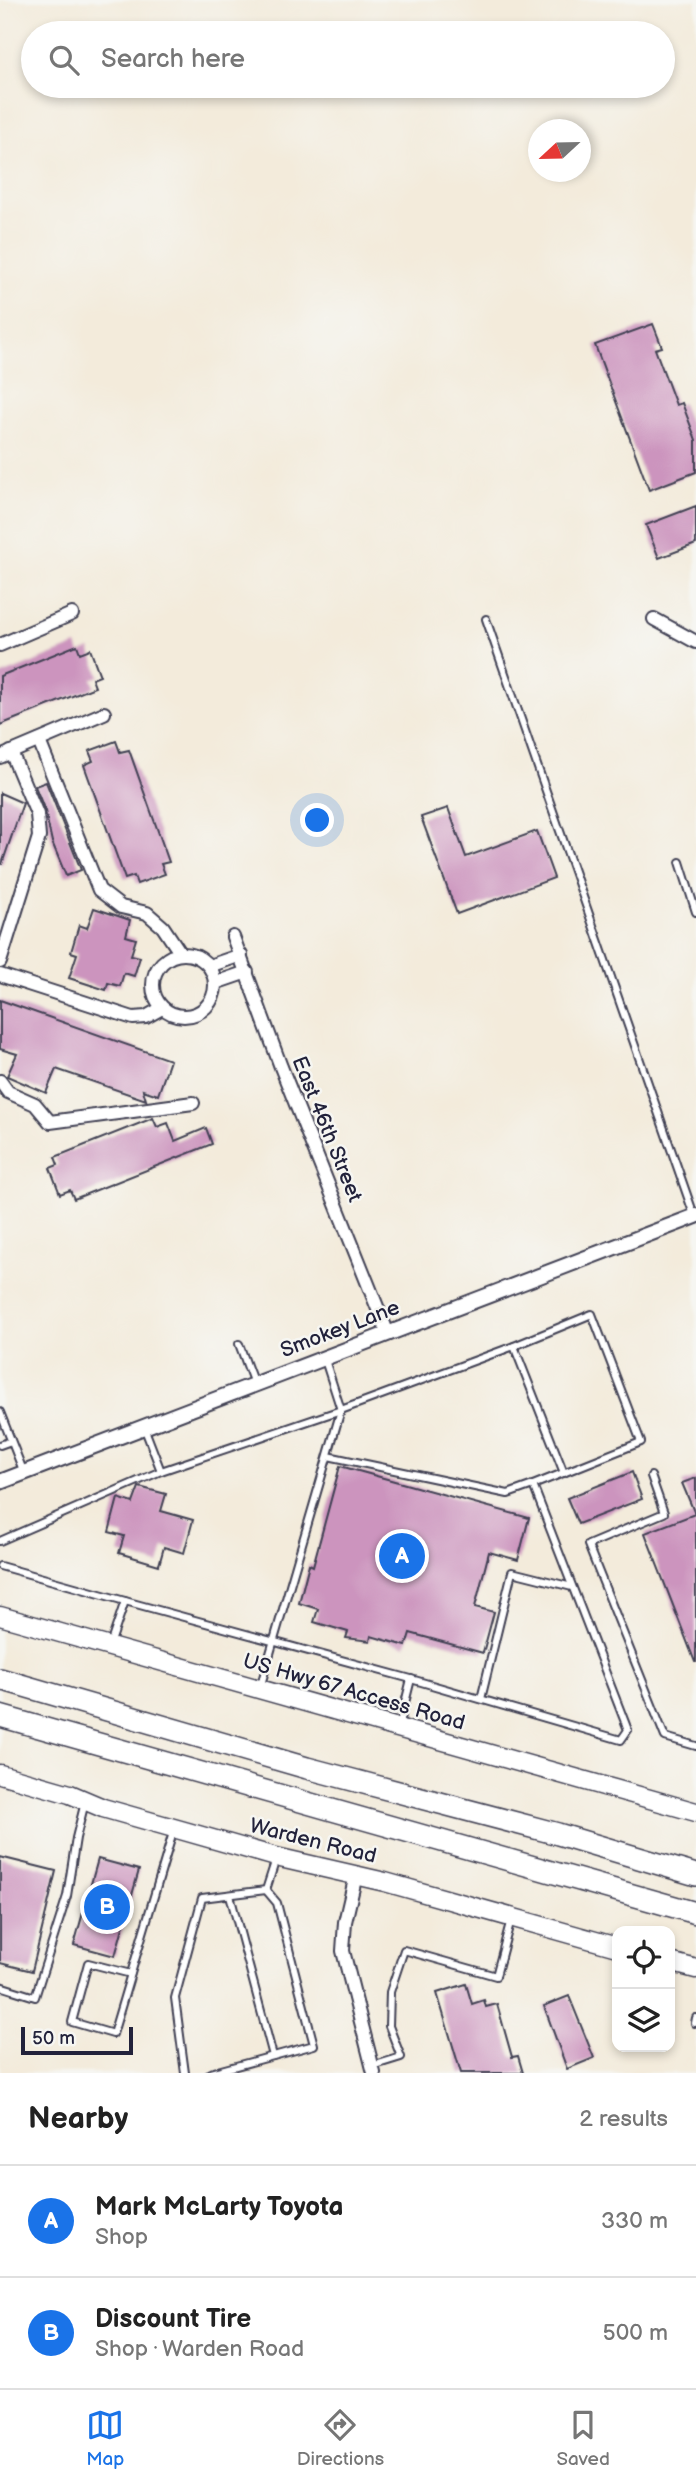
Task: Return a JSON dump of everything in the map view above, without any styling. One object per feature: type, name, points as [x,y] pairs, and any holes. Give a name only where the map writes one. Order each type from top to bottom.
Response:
[{"type":"highway","points":[[0,1668],[61,1696]]},
{"type":"highway","points":[[0,1679],[307,1768],[558,1833],[696,1875]]},
{"type":"highway","points":[[0,1716],[696,1913]]},
{"type":"main road","name":"US Hwy 67 Access Road","points":[[0,1616],[696,1812]]},
{"type":"main road","name":"Warden Road","points":[[0,1774],[86,1800],[103,1808],[276,1857],[356,1875],[612,1946]]},
{"type":"main road","points":[[675,1963],[696,1969]]},
{"type":"street","points":[[0,645],[72,614]]},
{"type":"street","points":[[654,619],[696,642]]},
{"type":"street","points":[[0,962],[39,837],[37,814],[6,754],[104,713]]},
{"type":"street","points":[[39,741],[99,890],[121,907],[146,913],[163,927],[181,954]]},
{"type":"street","name":"East 46th Street","points":[[233,937],[281,1067],[388,1334]]},
{"type":"street","points":[[181,954],[195,956],[209,966],[215,983],[214,993],[202,1011],[182,1016],[162,1008],[153,991],[155,971],[170,957],[181,954]]},
{"type":"street","points":[[209,966],[241,955]]},
{"type":"street","points":[[215,983],[247,972]]},
{"type":"street","points":[[0,975],[133,1018],[146,1017],[162,1008]]},
{"type":"street","points":[[0,1081],[8,1092],[34,1104],[50,1122],[193,1103]]},
{"type":"street","name":"Smokey Lane","points":[[0,1482],[695,1216]]},
{"type":"street","points":[[356,1875],[345,1922],[343,1951],[373,2070]]},
{"type":"lane","points":[[486,619],[695,1216]]},
{"type":"lane","points":[[680,862],[696,912]]},
{"type":"lane","points":[[0,1541],[161,1471],[341,1410],[592,1314],[640,1442],[508,1494],[328,1455]]},
{"type":"lane","points":[[239,1344],[254,1384]]},
{"type":"lane","points":[[514,1346],[564,1473]]},
{"type":"lane","points":[[259,1689],[341,1410],[324,1358]]},
{"type":"lane","points":[[0,1412],[24,1473]]},
{"type":"lane","points":[[144,1426],[161,1471]]},
{"type":"lane","points":[[0,1445],[11,1441]]},
{"type":"lane","points":[[651,1476],[664,1513],[588,1545],[665,1737],[696,1746]]},
{"type":"lane","points":[[0,1566],[621,1740],[628,1730],[533,1485]]},
{"type":"lane","points":[[481,1699],[512,1572],[572,1587]]},
{"type":"lane","points":[[109,1647],[125,1601]]},
{"type":"lane","points":[[399,1728],[411,1679]]},
{"type":"lane","points":[[0,1986],[35,1997],[67,1896],[76,1838],[86,1800]]},
{"type":"lane","points":[[131,1974],[88,1963],[72,2022],[113,2034],[175,1828]]},
{"type":"lane","points":[[266,1890],[276,1857]]},
{"type":"lane","points":[[185,2073],[175,1997],[202,1898],[266,1890]]},
{"type":"lane","points":[[210,2073],[314,2045],[277,1903],[266,1890]]},
{"type":"lane","points":[[230,1895],[273,2056]]},
{"type":"lane","points":[[373,2070],[401,2057],[390,2026],[390,1992],[404,1950],[496,1976],[511,1917]]},
{"type":"building","points":[[653,324],[662,347],[655,349],[676,405],[682,403],[696,440],[696,472],[649,490],[595,345]]},
{"type":"building","points":[[696,506],[696,544],[659,558],[646,525]]},
{"type":"building","points":[[77,645],[80,653],[90,649],[100,676],[92,679],[95,687],[0,725],[0,676]]},
{"type":"building","points":[[116,741],[120,752],[129,750],[169,862],[161,864],[165,874],[137,884],[134,876],[125,879],[84,765],[93,761],[89,751]]},
{"type":"building","points":[[46,782],[81,870],[66,876],[52,842],[45,811],[35,786]]},
{"type":"building","points":[[0,793],[23,803],[2,864],[0,864]]},
{"type":"building","points":[[448,808],[466,857],[537,831],[554,878],[457,914],[421,817]]},
{"type":"building","points":[[94,908],[130,920],[126,936],[136,939],[131,955],[140,957],[134,976],[124,973],[120,986],[108,983],[106,990],[69,978],[77,954],[71,952],[79,925],[87,928]]},
{"type":"building","points":[[0,1000],[170,1060],[158,1095],[143,1090],[146,1100],[56,1069],[46,1093],[7,1076],[17,1054],[0,1049]]},
{"type":"building","points":[[153,1118],[157,1127],[168,1123],[175,1141],[206,1128],[212,1144],[74,1199],[70,1190],[60,1194],[50,1168],[58,1165],[55,1157]]},
{"type":"building","points":[[340,1466],[529,1518],[518,1560],[489,1552],[475,1607],[494,1612],[483,1653],[410,1633],[406,1646],[371,1636],[370,1641],[346,1638],[348,1632],[314,1622],[318,1609],[299,1603],[309,1564],[313,1566]]},
{"type":"building","points":[[632,1472],[642,1499],[578,1524],[567,1498]]},
{"type":"building","points":[[696,1478],[695,1662],[645,1533],[695,1514],[682,1483]]},
{"type":"building","points":[[139,1487],[166,1494],[161,1511],[193,1520],[184,1553],[164,1547],[159,1565],[119,1553],[124,1536],[109,1532],[118,1498],[133,1503]]},
{"type":"building","points":[[0,1857],[56,1871],[32,1971],[0,1963]]},
{"type":"building","points":[[98,1859],[139,1870],[115,1956],[74,1945]]},
{"type":"building","points":[[466,1984],[472,2004],[484,2000],[486,2007],[497,2004],[512,2057],[518,2056],[523,2073],[461,2073],[437,1993]]},
{"type":"building","points":[[569,1996],[594,2058],[567,2069],[544,2006]]},
{"type":"place","name":"Mark McLarty Toyota","points":[[402,1556]]},
{"type":"place","name":"Discount Tire","points":[[107,1907]]}]
